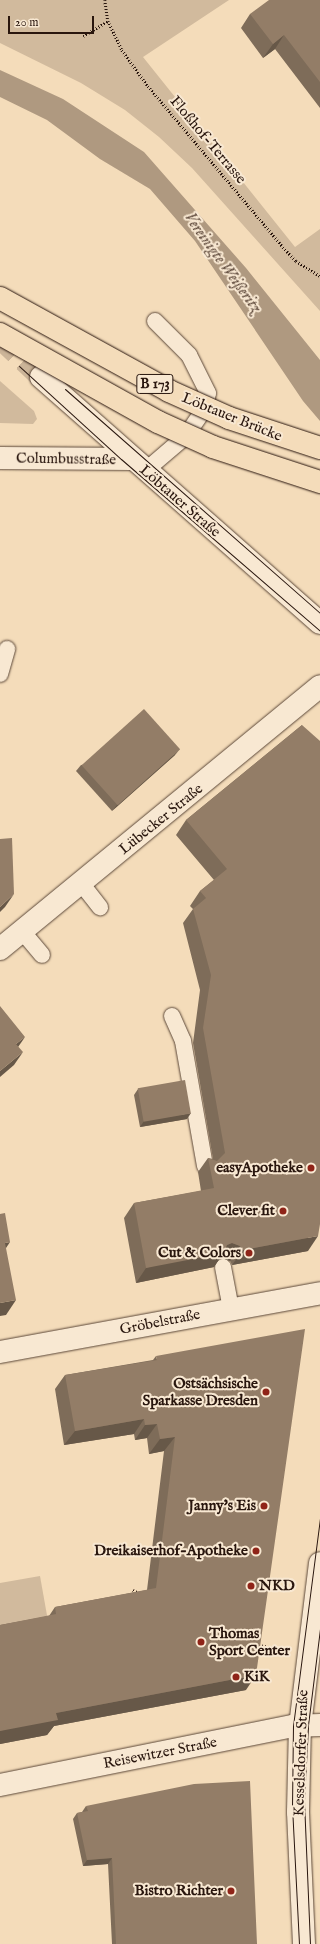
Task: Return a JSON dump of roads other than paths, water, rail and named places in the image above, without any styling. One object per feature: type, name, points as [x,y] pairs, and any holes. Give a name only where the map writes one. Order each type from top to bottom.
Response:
[{"type":"main road","name":"Löbtauer Brücke","points":[[0,298],[169,391],[229,418],[320,448]]},
{"type":"main road","name":"B 173","points":[[0,334],[158,422],[213,447],[320,482]]},
{"type":"street","name":"Löbtauer Straße","points":[[41,377],[320,623]]},
{"type":"street","name":"Columbusstraße","points":[[0,458],[139,465]]},
{"type":"street","name":"Lübecker Straße","points":[[0,949],[320,686]]},
{"type":"street","name":"Gröbelstraße","points":[[0,1352],[320,1292]]},
{"type":"street","name":"Kesselsdorfer Straße","points":[[304,1944],[298,1812],[310,1725],[307,1655],[320,1563]]},
{"type":"street","name":"Reisewitzer Straße","points":[[0,1785],[310,1725]]},
{"type":"lane","points":[[139,465],[186,436],[205,408],[208,393],[189,355],[155,321]]},
{"type":"lane","points":[[0,674],[7,649]]},
{"type":"lane","points":[[81,883],[100,907]]},
{"type":"lane","points":[[22,932],[42,955]]},
{"type":"lane","points":[[172,1016],[183,1041],[205,1166]]},
{"type":"lane","points":[[223,1267],[231,1309]]},
{"type":"water","name":"Vereinigte Weißeritz","points":[[0,70],[63,99],[144,152],[246,268],[320,360],[320,421],[303,401],[195,241],[150,189],[100,159],[47,120],[0,97]]},
{"type":"tunnel","points":[[0,338],[41,377]]},
{"type":"tram line","points":[[19,366],[121,459],[320,631]]},
{"type":"tram line","points":[[65,389],[320,613]]},
{"type":"tram line","points":[[299,1944],[292,1807],[293,1726],[320,1517]]},
{"type":"tram line","points":[[310,1944],[304,1800],[308,1725],[320,1628]]},
{"type":"place","name":"easyApotheke","points":[[311,1168]]},
{"type":"place","name":"Clever fit","points":[[283,1211]]},
{"type":"place","name":"Cut & Colors","points":[[249,1253]]},
{"type":"place","name":"Ostsächsische Sparkasse Dresden","points":[[266,1392]]},
{"type":"place","name":"Janny's Eis","points":[[264,1506]]},
{"type":"place","name":"Dreikaiserhof-Apotheke","points":[[256,1551]]},
{"type":"place","name":"NKD","points":[[251,1586]]},
{"type":"place","name":"Thomas Sport Center","points":[[201,1642]]},
{"type":"place","name":"KiK","points":[[236,1677]]},
{"type":"place","name":"Bistro Richter","points":[[231,1891]]}]
